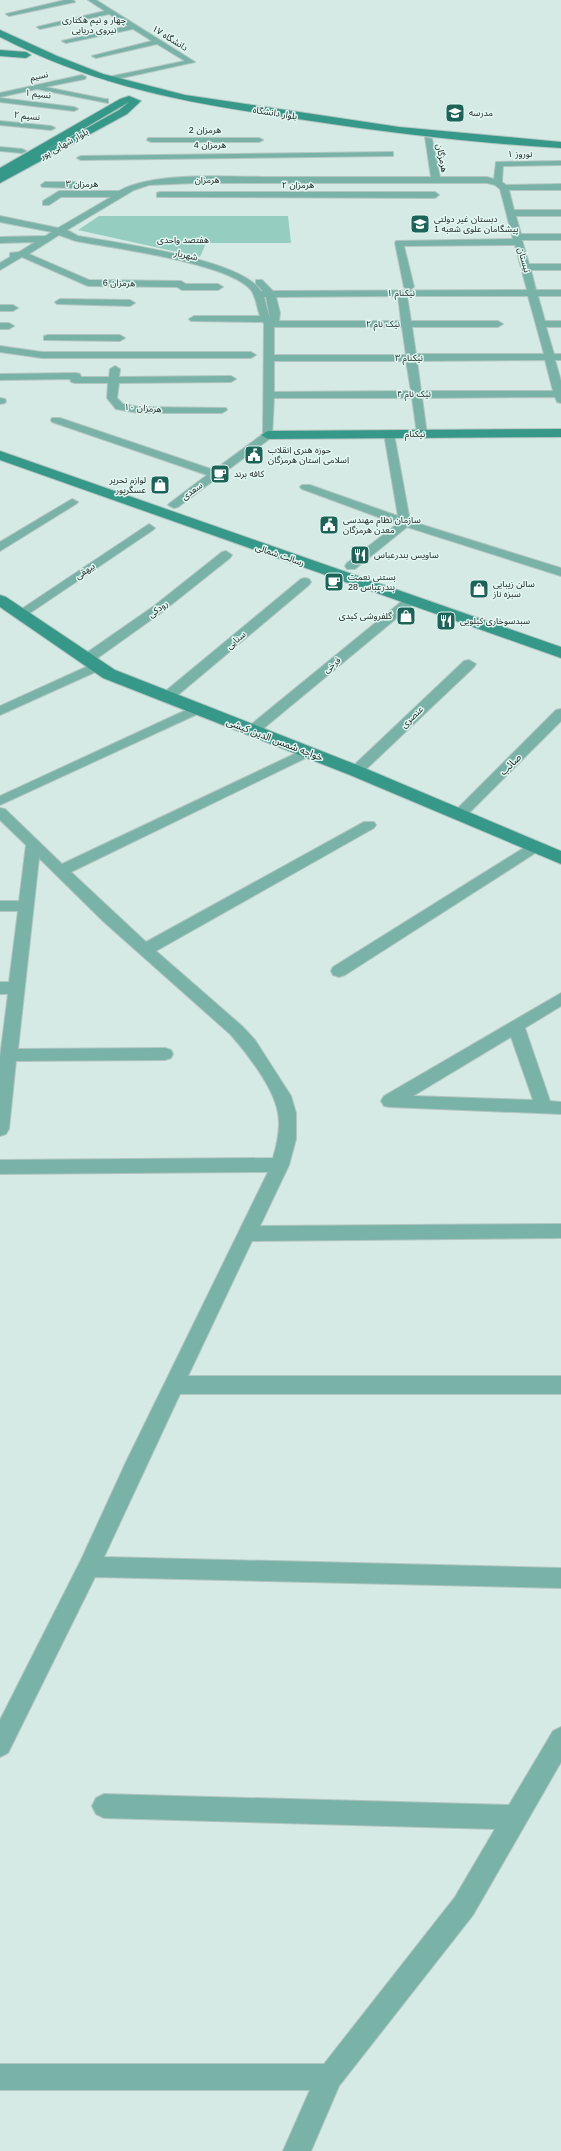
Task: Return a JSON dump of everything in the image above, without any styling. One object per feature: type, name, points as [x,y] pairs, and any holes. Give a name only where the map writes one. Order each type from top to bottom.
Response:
[{"type":"main road","name":"بلوار دانشگاه","points":[[0,33],[72,67],[110,87],[347,124],[451,137],[561,145]]},
{"type":"main road","name":"بلوار دانشگاه","points":[[0,43],[28,56],[110,87],[208,108],[428,139],[561,149]]},
{"type":"main road","points":[[0,53],[28,56],[45,54]]},
{"type":"main road","points":[[110,87],[117,103],[116,106]]},
{"type":"main road","name":"بلوار شهابی پور","points":[[0,172],[124,100],[135,100],[135,103],[129,108],[0,180]]},
{"type":"main road","points":[[161,104],[185,103]]},
{"type":"main road","name":"بلوار شهابی پور","points":[[129,108],[146,105]]},
{"type":"main road","name":"نیکنام","points":[[268,435],[561,434]]},
{"type":"main road","name":"رسالت شمالی","points":[[0,443],[561,640]]},
{"type":"main road","name":"رسالت شمالی","points":[[0,455],[561,653]]},
{"type":"main road","points":[[0,470],[20,462]]},
{"type":"main road","name":"خواجه شمس الدين كيشی","points":[[0,600],[109,674],[356,771],[561,858]]},
{"type":"street","points":[[9,14],[72,2],[68,0]]},
{"type":"street","name":"دانشگاه ۱۷","points":[[92,0],[191,62],[110,87]]},
{"type":"street","points":[[40,27],[111,12]]},
{"type":"street","points":[[66,41],[134,26]]},
{"type":"street","points":[[96,56],[158,42]]},
{"type":"street","name":"نسیم","points":[[0,96],[82,77]]},
{"type":"street","points":[[35,88],[106,101]]},
{"type":"street","name":"نسیم ۱","points":[[0,100],[74,109]]},
{"type":"street","name":"نسیم ۲","points":[[0,123],[51,128]]},
{"type":"street","name":"هرمزان 2","points":[[152,130],[148,141],[259,140]]},
{"type":"street","name":"هرمزگان","points":[[428,139],[436,180]]},
{"type":"street","points":[[0,149],[22,151]]},
{"type":"street","name":"هرمزان 4","points":[[81,158],[131,151],[290,158],[390,154]]},
{"type":"street","name":"نوروز ۱","points":[[501,185],[499,164],[561,163]]},
{"type":"street","name":"هرمزان","points":[[0,267],[121,194],[132,188],[148,183],[169,180],[291,177],[318,180],[436,180]]},
{"type":"street","points":[[318,180],[318,195]]},
{"type":"street","points":[[436,180],[487,180],[501,185],[561,187]]},
{"type":"street","points":[[45,185],[75,185],[73,194]]},
{"type":"street","name":"نیستان","points":[[501,185],[511,213],[560,396]]},
{"type":"street","name":"هرمزان ۳","points":[[46,203],[59,194],[121,194]]},
{"type":"street","name":"هرمزان ۲","points":[[160,196],[435,196]]},
{"type":"street","points":[[511,213],[561,213]]},
{"type":"street","name":"شهریار","points":[[0,219],[59,232],[76,238],[209,265],[235,274],[253,286],[259,294]]},
{"type":"street","name":"شهریار","points":[[59,232],[83,234],[215,262],[243,271],[263,284],[270,293]]},
{"type":"street","points":[[422,434],[406,324],[406,290],[399,243],[561,238]]},
{"type":"street","points":[[0,240],[46,239]]},
{"type":"street","points":[[0,256],[22,254]]},
{"type":"street","name":"هرمزان 6","points":[[22,254],[88,283],[100,279],[166,279],[182,284],[182,287],[218,287]]},
{"type":"street","points":[[526,267],[561,267]]},
{"type":"street","points":[[96,303],[100,279]]},
{"type":"street","name":"نیکنام ۱","points":[[259,294],[406,290],[561,293]]},
{"type":"street","points":[[266,321],[276,319],[270,293]]},
{"type":"street","points":[[259,294],[266,321],[269,395],[268,435]]},
{"type":"street","points":[[60,302],[130,303]]},
{"type":"street","points":[[0,308],[13,308]]},
{"type":"street","name":"نیک نام ۲","points":[[194,319],[406,324],[498,324]]},
{"type":"street","points":[[541,324],[561,324]]},
{"type":"street","points":[[48,338],[120,338]]},
{"type":"street","points":[[89,338],[89,355]]},
{"type":"street","points":[[0,349],[42,355],[251,355]]},
{"type":"street","name":"هرمزان ۱۰","points":[[117,355],[112,398],[120,407],[139,410],[222,410]]},
{"type":"street","name":"نیکنام ۳","points":[[268,358],[561,357]]},
{"type":"street","points":[[2,377],[76,376],[75,380],[231,379]]},
{"type":"street","name":"نیک نام ۴","points":[[269,395],[416,394],[560,396]]},
{"type":"street","points":[[56,420],[215,474]]},
{"type":"street","points":[[389,434],[406,523]]},
{"type":"street","name":"سعدی","points":[[174,505],[268,435]]},
{"type":"street","points":[[306,487],[406,523],[561,572]]},
{"type":"street","points":[[0,547],[72,502]]},
{"type":"street","points":[[351,566],[406,523]]},
{"type":"street","name":"بیهقی","points":[[20,614],[149,528]]},
{"type":"street","name":"رودکی","points":[[0,711],[92,663],[226,555]]},
{"type":"street","name":"سنایی","points":[[167,697],[305,582]]},
{"type":"street","name":"فرخی","points":[[252,730],[411,600]]},
{"type":"street","name":"عنصری","points":[[356,771],[469,664]]},
{"type":"street","points":[[0,801],[197,709]]},
{"type":"street","name":"صائب","points":[[459,815],[561,713]]},
{"type":"street","points":[[60,871],[307,752]]},
{"type":"street","points":[[0,812],[60,871],[145,950],[236,1030],[249,1044],[277,1087],[286,1113],[287,1140],[280,1165],[174,1385],[89,1567],[0,1745]]},
{"type":"street","points":[[145,950],[369,825]]},
{"type":"street","points":[[0,1129],[2,1096],[9,1055],[33,845]]},
{"type":"street","points":[[338,971],[535,847]]},
{"type":"street","points":[[0,906],[26,906]]},
{"type":"street","points":[[0,988],[17,988]]},
{"type":"street","points":[[516,1027],[553,1108],[390,1101],[561,999]]},
{"type":"street","points":[[9,1055],[165,1054]]},
{"type":"street","points":[[0,1167],[280,1165]]},
{"type":"street","points":[[247,1234],[561,1231]]},
{"type":"street","points":[[174,1385],[561,1385]]},
{"type":"street","points":[[89,1567],[561,1578]]},
{"type":"street","points":[[297,2151],[330,2078],[464,1906],[561,1739]]},
{"type":"street","points":[[104,1806],[516,1816]]},
{"type":"street","points":[[0,2076],[330,2078]]},
{"type":"green space","points":[[99,216],[288,216],[291,243],[206,243],[200,257],[78,230]]},
{"type":"place","name":"مدرسه","points":[[455,113]]},
{"type":"place","name":"دبستان غیر دولتی پیشگامان علوی شعبه 1","points":[[420,224]]},
{"type":"place","name":"حوزه هنری انقلاب اسلامی استان هرمزگان","points":[[254,455]]},
{"type":"place","name":"کافه برند","points":[[220,474]]},
{"type":"place","name":"لوازم تحریر عسگرپور","points":[[160,485]]},
{"type":"place","name":"سازمان نظام مهندسی معدن هرمزگان","points":[[329,525]]},
{"type":"place","name":"ساویس بندرعباس","points":[[360,555]]},
{"type":"place","name":"بستنی نعمت بندرعباس 28","points":[[334,582]]},
{"type":"place","name":"سالن زیبایی سبزه ناز","points":[[479,589]]},
{"type":"place","name":"گلفروشی کیدی","points":[[406,616]]},
{"type":"place","name":"سبدسوخاری کیلویی","points":[[446,621]]},
{"type":"district","name":"چهار و نیم هکتاری نیروی دریایی","points":[[94,26]]},
{"type":"district","name":"هفتصد واحدی","points":[[183,240]]}]
